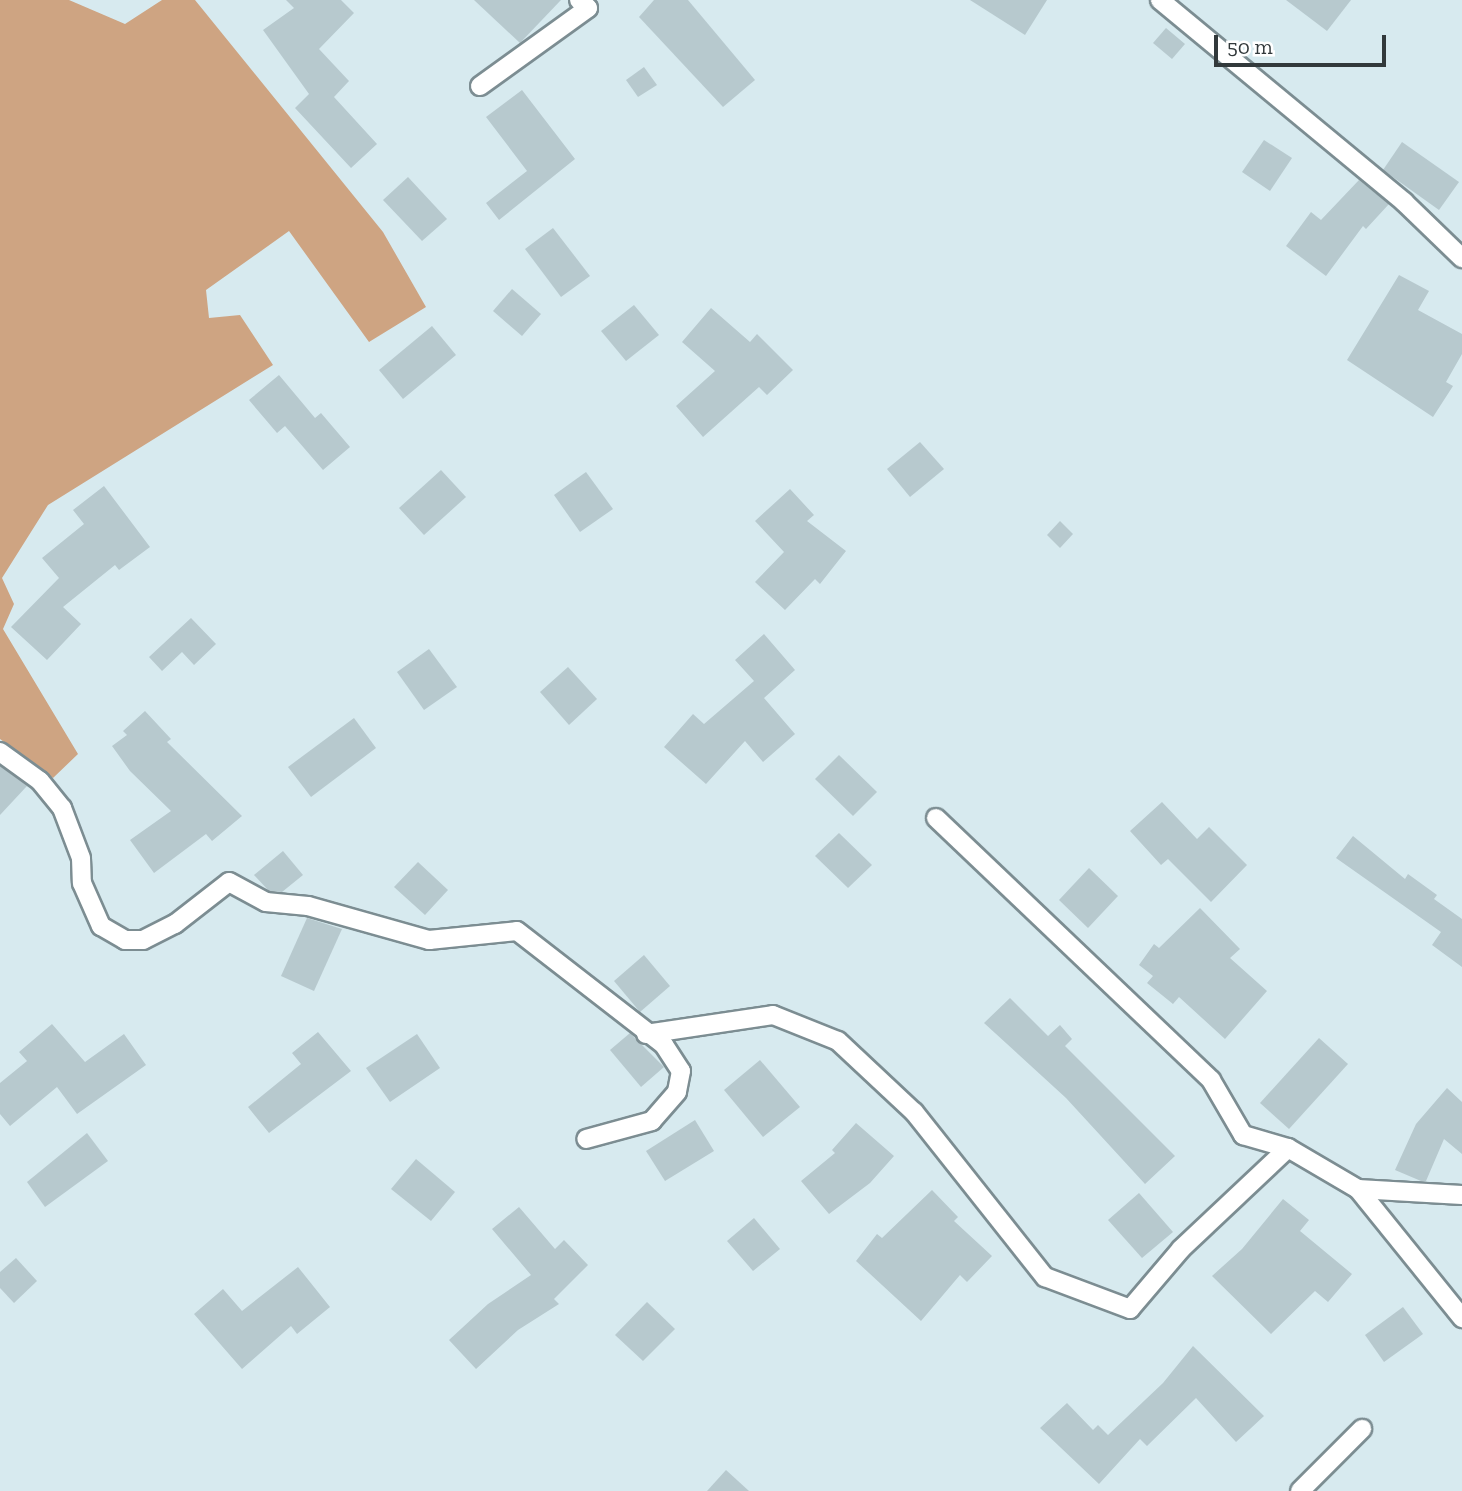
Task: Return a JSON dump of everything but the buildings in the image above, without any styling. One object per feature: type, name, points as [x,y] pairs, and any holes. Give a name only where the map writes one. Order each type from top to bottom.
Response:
[{"type":"street","points":[[480,86],[588,8],[579,0]]},
{"type":"street","points":[[1160,0],[1404,202],[1462,258]]},
{"type":"street","points":[[0,752],[40,781],[62,808],[81,858],[82,883],[101,926],[125,940],[144,940],[175,924],[229,882],[266,902],[308,906],[429,940],[517,931],[646,1034],[664,1045],[681,1071],[677,1092],[652,1121],[586,1139]]},
{"type":"street","points":[[936,818],[1210,1080],[1243,1135],[1288,1148],[1358,1189],[1462,1318]]},
{"type":"street","points":[[646,1034],[773,1016],[838,1041],[914,1112],[1045,1277],[1130,1309],[1181,1249],[1288,1148]]},
{"type":"street","points":[[1358,1189],[1462,1195]]},
{"type":"street","points":[[1300,1491],[1362,1429]]},
{"type":"shaded area","points":[[0,0],[69,0],[125,24],[162,0],[195,0],[383,232],[426,307],[369,342],[289,231],[206,290],[209,318],[240,315],[273,365],[48,505],[2,578],[14,604],[3,629],[78,754],[53,778],[0,739]]}]
